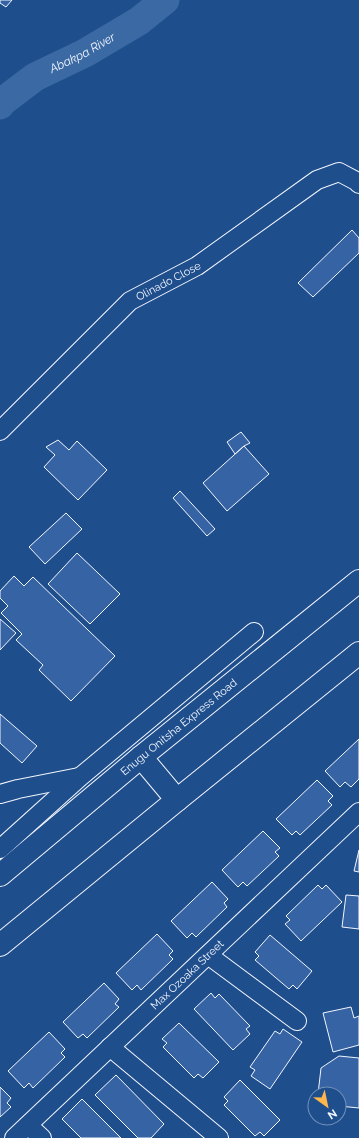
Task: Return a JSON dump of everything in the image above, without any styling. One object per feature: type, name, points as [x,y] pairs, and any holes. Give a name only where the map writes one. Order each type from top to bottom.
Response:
[{"type":"highway","name":"Enugu Onitsha Express Road","points":[[0,875],[141,757],[359,581]]},
{"type":"highway","points":[[0,945],[359,653]]},
{"type":"highway","points":[[141,757],[177,800]]},
{"type":"street","name":"Olinado Close","points":[[0,431],[130,301],[197,266],[317,180],[339,172],[359,184]]},
{"type":"street","points":[[0,849],[80,777],[254,632]]},
{"type":"street","points":[[0,794],[80,777]]},
{"type":"street","name":"Max Ozoaka Street","points":[[14,1138],[359,812]]},
{"type":"street","points":[[208,955],[297,1021]]},
{"type":"street","points":[[110,1047],[219,1138]]},
{"type":"street","points":[[28,1125],[42,1138]]},
{"type":"building","points":[[0,0],[12,0],[6,7],[0,3]]},
{"type":"building","points":[[352,230],[359,238],[359,253],[313,297],[298,283]]},
{"type":"building","points":[[241,432],[250,443],[235,454],[227,442]]},
{"type":"building","points":[[58,440],[69,450],[77,441],[107,470],[78,500],[44,467],[55,455],[46,447]]},
{"type":"building","points":[[244,446],[269,474],[227,511],[203,483]]},
{"type":"building","points":[[180,491],[215,529],[207,536],[173,498]]},
{"type":"building","points":[[66,513],[82,529],[45,564],[29,547]]},
{"type":"building","points":[[77,553],[120,594],[90,624],[48,584]]},
{"type":"building","points":[[14,576],[24,586],[33,577],[115,656],[71,701],[39,670],[43,665],[16,640],[22,634],[1,613],[8,606],[0,598],[0,591]]},
{"type":"building","points":[[0,619],[16,633],[0,650]]},
{"type":"building","points":[[0,714],[37,746],[22,763],[0,743]]},
{"type":"building","points":[[359,739],[359,779],[351,787],[345,782],[340,787],[325,771]]},
{"type":"building","points":[[317,780],[333,796],[328,801],[332,805],[300,835],[296,831],[292,835],[276,819]]},
{"type":"building","points":[[263,831],[280,848],[275,852],[279,856],[247,886],[243,882],[238,887],[222,870]]},
{"type":"building","points":[[359,850],[359,872],[354,871]]},
{"type":"building","points":[[212,882],[228,899],[224,903],[227,907],[196,937],[192,933],[187,938],[171,921]]},
{"type":"building","points":[[318,885],[322,889],[326,885],[342,902],[301,941],[285,924],[290,920],[286,916]]},
{"type":"building","points":[[346,895],[359,896],[359,929],[342,927]]},
{"type":"building","points":[[157,934],[173,951],[169,955],[173,959],[141,990],[137,985],[132,990],[116,973]]},
{"type":"building","points":[[270,935],[312,971],[297,989],[293,985],[289,989],[255,960],[259,956],[255,952]]},
{"type":"building","points":[[104,983],[119,999],[115,1004],[119,1007],[87,1038],[83,1034],[78,1038],[63,1022]]},
{"type":"building","points":[[211,993],[215,998],[219,994],[250,1026],[246,1029],[250,1034],[233,1050],[194,1009]]},
{"type":"building","points":[[351,1007],[354,1018],[359,1016],[359,1045],[333,1052],[323,1013]]},
{"type":"building","points":[[179,1023],[219,1062],[203,1078],[198,1074],[194,1078],[163,1047],[167,1043],[162,1039]]},
{"type":"building","points":[[283,1029],[302,1042],[270,1089],[251,1076],[255,1070],[250,1067],[275,1031],[280,1034]]},
{"type":"building","points":[[49,1032],[65,1049],[61,1053],[65,1057],[33,1088],[29,1083],[24,1088],[8,1071]]},
{"type":"building","points":[[339,1056],[359,1058],[359,1108],[347,1107],[347,1086],[319,1086],[321,1068]]},
{"type":"building","points":[[116,1075],[164,1124],[151,1138],[138,1138],[95,1095]]},
{"type":"building","points":[[240,1080],[280,1120],[264,1136],[260,1132],[255,1136],[224,1105],[228,1101],[224,1097]]},
{"type":"building","points":[[0,1087],[11,1098],[7,1103],[11,1107],[0,1117]]},
{"type":"building","points":[[82,1099],[121,1138],[81,1138],[62,1119]]},
{"type":"waterway","name":"Abakpa River","points":[[0,105],[35,77],[85,53],[139,21],[165,0]]}]
